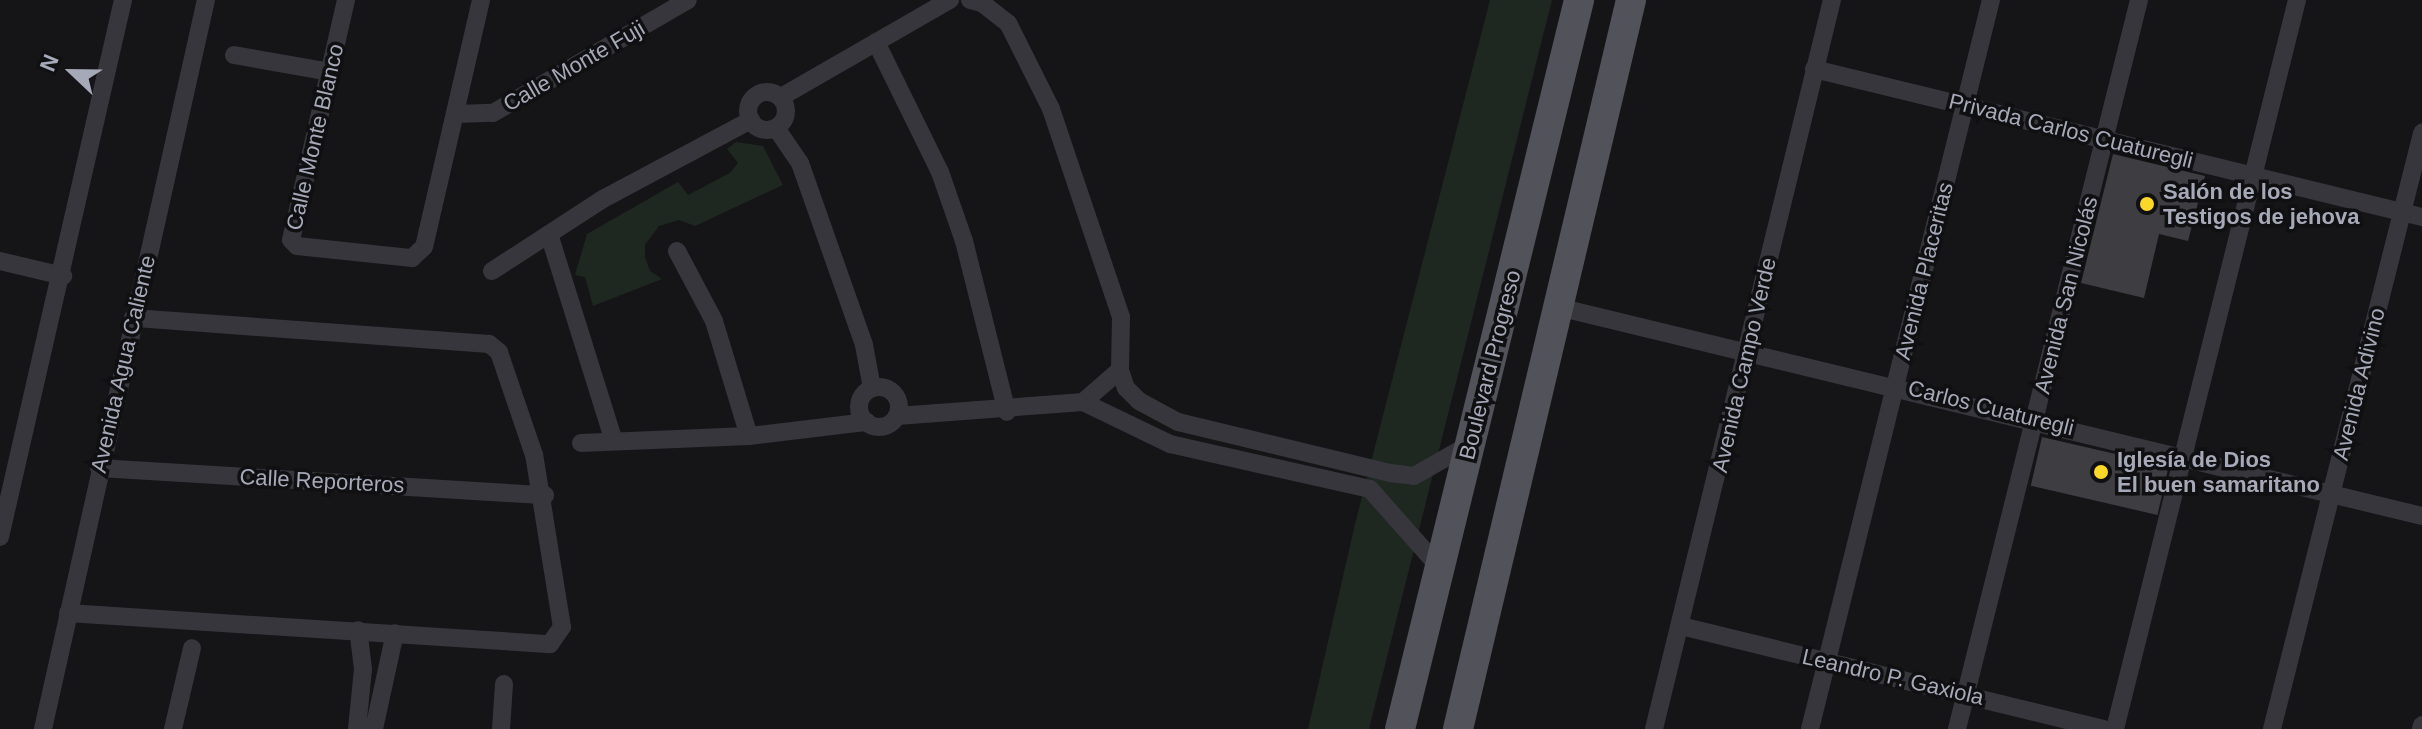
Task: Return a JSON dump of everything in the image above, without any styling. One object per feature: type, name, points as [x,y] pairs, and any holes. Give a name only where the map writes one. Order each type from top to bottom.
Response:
[{"type":"main road","name":"Boulevard Progreso","points":[[1400,729],[1579,0]]},
{"type":"main road","points":[[1458,729],[1631,0]]},
{"type":"street","name":"Avenida Agua Caliente","points":[[43,729],[206,0]]},
{"type":"street","name":"Calle Monte Blanco","points":[[346,0],[291,240],[297,246],[419,255],[455,114]]},
{"type":"street","points":[[455,114],[481,0]]},
{"type":"street","name":"Calle Monte Fuji","points":[[455,114],[493,113],[688,0]]},
{"type":"street","points":[[776,128],[759,128],[751,120],[750,103],[759,94],[781,97],[950,0]]},
{"type":"street","points":[[970,0],[1002,7],[1070,157],[1121,317],[1120,370],[1126,388],[1139,401],[1178,422],[1332,469],[1370,489],[1440,568]]},
{"type":"street","name":"Avenida Campo Verde","points":[[1654,729],[1832,0]]},
{"type":"street","name":"Avenida Placeritas","points":[[1810,729],[1991,0]]},
{"type":"street","name":"Avenida San Nicolás","points":[[1957,729],[2139,0]]},
{"type":"street","points":[[2115,729],[2297,0]]},
{"type":"street","points":[[0,537],[63,276],[121,3]]},
{"type":"street","points":[[876,42],[940,172],[964,241],[1007,412]]},
{"type":"street","points":[[234,55],[330,72]]},
{"type":"street","name":"Privada Carlos Cuaturegli","points":[[1814,69],[2422,217]]},
{"type":"street","points":[[776,128],[786,114],[781,97]]},
{"type":"street","points":[[492,271],[549,234],[751,120]]},
{"type":"street","points":[[776,128],[800,163],[864,345],[872,388],[859,404],[867,422]]},
{"type":"street","name":"Avenida Adivino","points":[[2272,729],[2422,133]]},
{"type":"street","points":[[549,234],[614,441]]},
{"type":"street","points":[[677,251],[714,321],[749,436]]},
{"type":"street","points":[[0,261],[63,276]]},
{"type":"street","name":"Carlos Cuaturegli","points":[[1558,307],[2035,418],[2422,516]]},
{"type":"street","points":[[68,613],[550,644],[562,627],[545,495],[499,352],[477,339],[133,318]]},
{"type":"street","points":[[1083,402],[1120,370]]},
{"type":"street","points":[[872,388],[892,391],[899,402],[897,416]]},
{"type":"street","points":[[581,443],[749,436],[867,422],[880,427],[897,416],[1007,412],[1083,402],[1170,444],[1332,469],[1375,469],[1414,476],[1470,444]]},
{"type":"street","points":[[1170,444],[1178,422]]},
{"type":"street","name":"Calle Reporteros","points":[[99,468],[545,495]]},
{"type":"street","name":"Leandro P. Gaxiola","points":[[1681,626],[2104,729]]},
{"type":"street","points":[[357,729],[363,669],[358,630]]},
{"type":"street","points":[[374,729],[395,633]]},
{"type":"street","points":[[173,729],[192,648]]},
{"type":"street","points":[[363,669],[388,673]]},
{"type":"street","points":[[501,729],[504,684]]},
{"type":"shaded area","points":[[1490,0],[1552,0],[1369,729],[1308,729],[1355,524]]},
{"type":"shaded area","points":[[736,142],[763,146],[783,185],[695,226],[679,220],[659,226],[645,245],[645,257],[650,271],[662,279],[593,306],[585,277],[575,275],[587,234],[678,182],[688,195],[730,173],[738,163],[727,149]]},
{"type":"building","name":"Salón de los Testigos de jehova","points":[[2113,154],[2205,176],[2188,241],[2159,234],[2144,298],[2081,283]]},
{"type":"building","name":"Iglesía de Dios El buen samaritano","points":[[2042,437],[2169,466],[2157,515],[2031,486]]},
{"type":"place","name":"Salón de los Testigos de jehova","points":[[2147,204]]},
{"type":"place","name":"Iglesía de Dios El buen samaritano","points":[[2101,472]]}]
